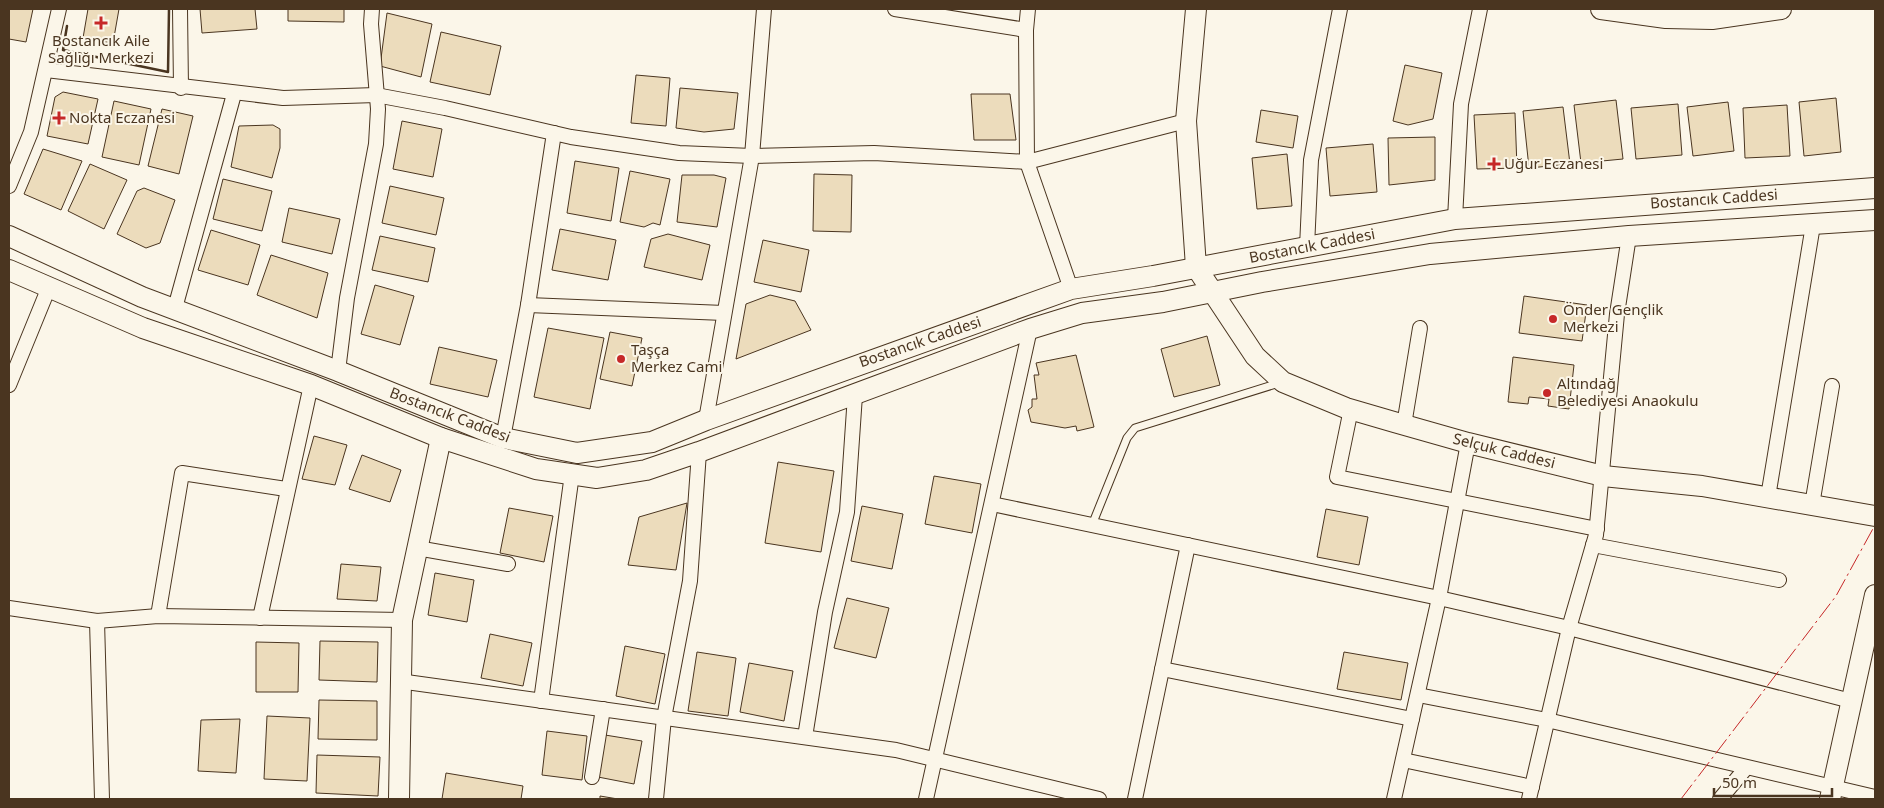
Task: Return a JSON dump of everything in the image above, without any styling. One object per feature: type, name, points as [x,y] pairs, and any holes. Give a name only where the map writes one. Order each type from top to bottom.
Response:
[{"type":"main road","points":[[1196,9],[1186,121],[1196,267]]},
{"type":"main road","points":[[1601,9],[1666,18],[1712,19],[1781,9]]},
{"type":"main road","name":"Bostancık Caddesi","points":[[9,236],[142,297],[338,371],[503,438],[577,453],[652,442],[706,420],[1071,289],[1153,276],[1455,219],[1875,188]]},
{"type":"main road","name":"Bostancık Caddesi","points":[[9,270],[143,328],[311,385],[441,438],[536,468],[597,478],[646,470],[700,452],[1030,329],[1082,314],[1430,254],[1629,236],[1875,220]]},
{"type":"main road","name":"Selçuk Caddesi","points":[[1196,267],[1255,356],[1283,382],[1351,409],[1468,443],[1603,476],[1702,486],[1875,516]]},
{"type":"main road","points":[[399,799],[399,681],[402,620],[441,438]]},
{"type":"main road","points":[[1831,794],[1851,701],[1872,626],[1875,595]]},
{"type":"street","points":[[9,186],[32,132],[60,9]]},
{"type":"street","points":[[180,9],[181,88]]},
{"type":"street","points":[[338,371],[347,298],[373,168],[378,109],[372,9]]},
{"type":"street","points":[[706,420],[752,156],[764,9]]},
{"type":"street","points":[[895,9],[1026,30]]},
{"type":"street","points":[[1028,9],[1026,30],[1027,162],[1071,289]]},
{"type":"street","points":[[1307,247],[1311,160],[1340,9]]},
{"type":"street","points":[[1455,219],[1461,104],[1480,9]]},
{"type":"street","points":[[46,70],[181,88],[283,98],[376,95],[445,108],[554,133],[679,153],[752,156],[874,153],[1027,162],[1186,121]]},
{"type":"street","points":[[175,308],[234,94]]},
{"type":"street","points":[[503,438],[528,306],[554,133]]},
{"type":"street","points":[[1768,497],[1814,225]]},
{"type":"street","points":[[1403,760],[1531,793],[1569,628],[1597,529],[1618,314],[1629,236]]},
{"type":"street","points":[[9,384],[50,287]]},
{"type":"street","points":[[528,306],[724,313]]},
{"type":"street","points":[[1404,425],[1420,328]]},
{"type":"street","points":[[926,799],[1030,329]]},
{"type":"street","points":[[260,618],[286,489],[311,385]]},
{"type":"street","points":[[1812,505],[1832,386]]},
{"type":"street","points":[[805,737],[825,612],[848,512],[855,395]]},
{"type":"street","points":[[1351,409],[1337,477],[1597,529]]},
{"type":"street","points":[[1394,799],[1439,598],[1468,443]]},
{"type":"street","points":[[656,799],[664,718],[690,581],[700,452]]},
{"type":"street","points":[[158,616],[182,474],[286,489]]},
{"type":"street","points":[[541,701],[572,474]]},
{"type":"street","points":[[992,504],[1439,598],[1569,628],[1851,701]]},
{"type":"street","points":[[1593,545],[1779,580]]},
{"type":"street","points":[[1134,799],[1188,546]]},
{"type":"street","points":[[417,548],[508,564]]},
{"type":"street","points":[[9,608],[97,621],[158,616],[402,620]]},
{"type":"street","points":[[97,621],[102,799]]},
{"type":"street","points":[[1162,669],[1412,719]]},
{"type":"street","points":[[399,681],[896,750],[1099,799]]},
{"type":"street","points":[[1418,695],[1548,720],[1746,768],[1831,794],[1875,798]]},
{"type":"street","points":[[592,777],[603,710]]},
{"type":"street","points":[[1720,799],[1746,768]]},
{"type":"lane","points":[[1092,525],[1127,438],[1135,428],[1283,382]]},
{"type":"building","points":[[9,9],[33,9],[26,42],[9,39]]},
{"type":"building","name":"Bostancık Aile Sağlığı Merkezi","points":[[88,9],[119,9],[113,43],[83,38]]},
{"type":"building","points":[[200,9],[255,9],[257,29],[202,33]]},
{"type":"building","points":[[288,9],[344,9],[344,22],[288,21]]},
{"type":"building","points":[[387,13],[432,24],[421,77],[380,66]]},
{"type":"building","points":[[441,32],[501,46],[490,95],[430,82]]},
{"type":"building","points":[[1405,65],[1442,73],[1433,119],[1408,125],[1393,121]]},
{"type":"building","points":[[636,75],[670,78],[666,126],[631,123]]},
{"type":"building","points":[[680,88],[738,93],[734,129],[704,132],[676,128]]},
{"type":"building","points":[[63,92],[98,99],[88,144],[47,136],[55,97]]},
{"type":"building","points":[[971,94],[1010,94],[1016,140],[974,140]]},
{"type":"building","points":[[1836,98],[1841,152],[1804,156],[1799,102]]},
{"type":"building","points":[[1616,100],[1623,159],[1581,163],[1574,105]]},
{"type":"building","points":[[114,101],[151,109],[139,165],[102,157]]},
{"type":"building","points":[[1728,102],[1734,151],[1693,156],[1687,107]]},
{"type":"building","points":[[1678,104],[1682,155],[1636,159],[1631,108]]},
{"type":"building","points":[[1787,105],[1790,156],[1745,158],[1743,108]]},
{"type":"building","points":[[1563,107],[1570,164],[1529,168],[1523,111]]},
{"type":"building","points":[[162,109],[193,116],[179,174],[148,166]]},
{"type":"building","points":[[1261,110],[1298,116],[1293,148],[1256,142]]},
{"type":"building","points":[[1515,113],[1517,168],[1477,169],[1474,115]]},
{"type":"building","points":[[402,121],[442,129],[433,177],[393,169]]},
{"type":"building","points":[[273,125],[280,129],[280,148],[272,178],[231,167],[239,126]]},
{"type":"building","points":[[1435,137],[1435,180],[1389,185],[1388,138]]},
{"type":"building","points":[[1373,144],[1377,192],[1330,196],[1326,148]]},
{"type":"building","points":[[43,149],[82,161],[61,210],[24,194]]},
{"type":"building","points":[[1287,154],[1292,206],[1257,209],[1252,158]]},
{"type":"building","points":[[575,161],[619,168],[611,221],[567,213]]},
{"type":"building","points":[[90,164],[127,180],[104,229],[68,211]]},
{"type":"building","points":[[630,171],[670,179],[660,225],[653,223],[644,227],[620,222]]},
{"type":"building","points":[[814,174],[852,175],[851,232],[813,231]]},
{"type":"building","points":[[682,175],[714,175],[726,178],[717,227],[677,222]]},
{"type":"building","points":[[223,179],[272,191],[262,231],[213,219]]},
{"type":"building","points":[[390,186],[444,198],[436,235],[382,223]]},
{"type":"building","points":[[144,188],[175,200],[160,243],[146,248],[117,234],[137,191]]},
{"type":"building","points":[[289,208],[340,219],[332,254],[282,242]]},
{"type":"building","points":[[560,229],[616,240],[608,280],[552,270]]},
{"type":"building","points":[[211,230],[260,245],[248,285],[198,270]]},
{"type":"building","points":[[668,234],[710,245],[702,280],[644,267],[651,239]]},
{"type":"building","points":[[380,236],[435,248],[428,282],[372,270]]},
{"type":"building","points":[[763,240],[809,250],[801,292],[754,282]]},
{"type":"building","points":[[271,255],[328,273],[317,318],[257,295]]},
{"type":"building","points":[[375,285],[414,296],[400,345],[361,334]]},
{"type":"building","points":[[770,295],[795,301],[811,330],[736,359],[746,304]]},
{"type":"building","name":"Önder Gençlik Merkezi","points":[[1524,296],[1587,305],[1582,341],[1519,333]]},
{"type":"building","points":[[548,328],[604,338],[590,409],[534,397]]},
{"type":"building","name":"Taşça Merkez Cami","points":[[610,332],[642,338],[632,386],[600,379]]},
{"type":"building","points":[[1207,336],[1220,385],[1174,397],[1161,349]]},
{"type":"building","points":[[439,347],[497,360],[488,397],[430,384]]},
{"type":"building","points":[[1076,355],[1094,427],[1077,431],[1076,426],[1065,428],[1031,422],[1028,410],[1032,407],[1032,399],[1037,399],[1034,375],[1039,375],[1036,363]]},
{"type":"building","points":[[1513,357],[1574,365],[1569,409],[1548,406],[1549,399],[1529,397],[1528,404],[1508,402]]},
{"type":"building","points":[[314,436],[347,445],[335,485],[302,479]]},
{"type":"building","points":[[362,455],[401,470],[390,502],[349,489]]},
{"type":"building","points":[[778,462],[834,471],[821,552],[765,543]]},
{"type":"building","points":[[934,476],[981,484],[972,533],[925,524]]},
{"type":"building","points":[[687,503],[676,570],[628,565],[639,517]]},
{"type":"building","points":[[862,506],[903,514],[892,569],[851,561]]},
{"type":"building","points":[[509,508],[553,516],[544,562],[500,553]]},
{"type":"building","points":[[1326,509],[1368,517],[1359,565],[1317,557]]},
{"type":"building","points":[[341,564],[381,567],[377,601],[337,599]]},
{"type":"building","points":[[435,573],[474,580],[467,622],[428,615]]},
{"type":"building","points":[[847,598],[889,608],[876,658],[834,648]]},
{"type":"building","points":[[490,634],[532,643],[523,686],[481,678]]},
{"type":"building","points":[[320,641],[378,642],[377,682],[319,680]]},
{"type":"building","points":[[256,642],[299,643],[298,692],[256,692]]},
{"type":"building","points":[[625,646],[665,654],[655,704],[616,696]]},
{"type":"building","points":[[697,652],[736,658],[728,716],[688,711]]},
{"type":"building","points":[[1344,652],[1408,663],[1401,700],[1337,689]]},
{"type":"building","points":[[749,663],[793,671],[784,721],[740,712]]},
{"type":"building","points":[[319,700],[377,701],[377,740],[318,739]]},
{"type":"building","points":[[267,716],[310,718],[307,781],[264,779]]},
{"type":"building","points":[[240,719],[236,773],[198,771],[201,720]]},
{"type":"building","points":[[547,731],[587,736],[582,780],[542,775]]},
{"type":"building","points":[[605,735],[642,741],[634,784],[598,777]]},
{"type":"building","points":[[317,755],[380,757],[378,796],[316,793]]},
{"type":"building","points":[[446,773],[523,786],[521,799],[442,799]]},
{"type":"building","points":[[600,796],[618,799],[600,799]]},
{"type":"wall","points":[[67,26],[63,50],[168,72],[169,9]]},
{"type":"power","points":[[1681,799],[1836,596],[1875,525]]},
{"type":"place","name":"Bostancık Aile Sağlığı Merkezi","points":[[101,23]]},
{"type":"place","name":"Nokta Eczanesi","points":[[59,118]]},
{"type":"place","name":"Uğur Eczanesi","points":[[1494,164]]},
{"type":"place","name":"Önder Gençlik Merkezi","points":[[1553,319]]},
{"type":"place","name":"Taşça Merkez Cami","points":[[621,359]]},
{"type":"place","name":"Altındağ Belediyesi Anaokulu","points":[[1547,393]]}]
